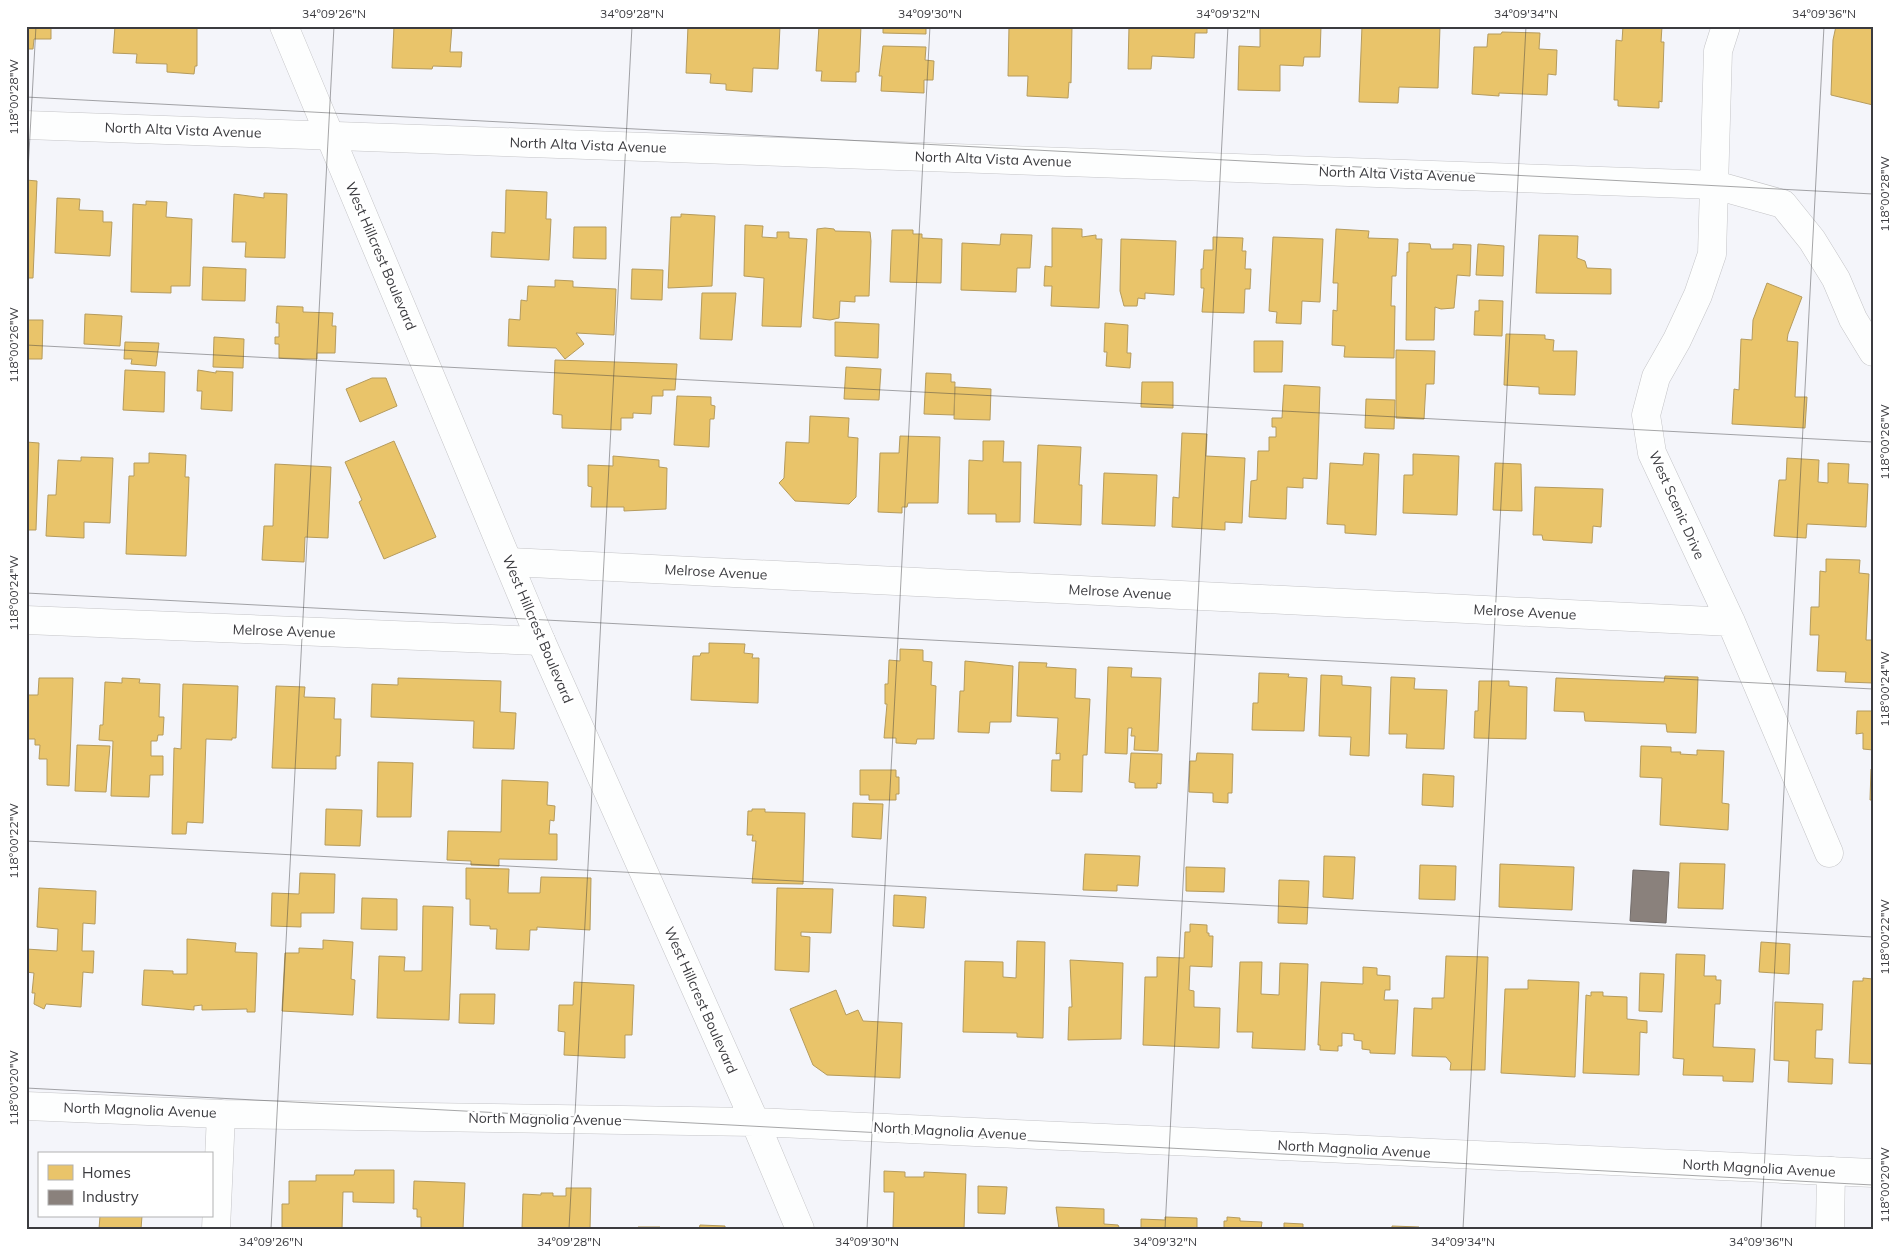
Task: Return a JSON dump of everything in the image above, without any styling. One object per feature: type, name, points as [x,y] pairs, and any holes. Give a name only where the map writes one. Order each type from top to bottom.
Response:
[{"type":"street","name":"West Hillcrest Boulevard","points":[[284,26],[510,562],[541,641],[755,1122],[800,1229]]},
{"type":"street","name":"West Scenic Drive","points":[[1726,26],[1718,51],[1712,254],[1698,295],[1677,340],[1656,377],[1646,415],[1652,453],[1731,622],[1829,852]]},
{"type":"street","name":"North Alta Vista Avenue","points":[[26,125],[1715,185],[1783,204],[1812,240],[1836,279],[1853,318],[1873,352]]},
{"type":"street","name":"Melrose Avenue","points":[[510,562],[1731,622]]},
{"type":"street","name":"Melrose Avenue","points":[[26,620],[541,641]]},
{"type":"street","name":"North Magnolia Avenue","points":[[26,1106],[222,1114],[755,1122],[1873,1172]]},
{"type":"street","points":[[216,1229],[222,1114]]},
{"type":"street","points":[[1830,1229],[1831,1171]]},
{"type":"building: Homes","points":[[26,26],[51,26],[51,39],[34,39],[33,49],[26,49]]},
{"type":"building: Homes","points":[[115,26],[197,26],[197,66],[195,66],[194,74],[167,72],[167,64],[136,63],[137,54],[113,53]]},
{"type":"building: Homes","points":[[394,26],[452,26],[450,52],[462,52],[461,67],[433,66],[432,69],[392,68]]},
{"type":"building: Homes","points":[[688,26],[780,26],[778,69],[753,68],[752,92],[726,90],[726,84],[710,83],[711,74],[686,73]]},
{"type":"building: Homes","points":[[819,26],[861,26],[859,72],[856,72],[856,82],[821,81],[822,71],[816,71]]},
{"type":"building: Homes","points":[[883,26],[926,26],[926,34],[883,33]]},
{"type":"building: Homes","points":[[1009,26],[1072,26],[1071,83],[1069,82],[1068,98],[1027,96],[1028,76],[1008,76]]},
{"type":"building: Homes","points":[[1129,26],[1207,26],[1207,33],[1195,33],[1194,58],[1152,56],[1151,69],[1128,69]]},
{"type":"building: Homes","points":[[1260,26],[1321,26],[1320,57],[1304,57],[1303,66],[1280,65],[1280,91],[1238,90],[1239,46],[1260,47]]},
{"type":"building: Homes","points":[[1362,26],[1440,26],[1438,88],[1399,87],[1398,103],[1359,102]]},
{"type":"building: Homes","points":[[1623,26],[1662,26],[1661,42],[1664,42],[1662,102],[1659,101],[1659,108],[1618,106],[1618,100],[1614,100],[1616,40],[1622,41]]},
{"type":"building: Homes","points":[[1836,26],[1873,26],[1873,105],[1831,95],[1833,40]]},
{"type":"building: Homes","points":[[1502,32],[1540,33],[1539,49],[1557,50],[1556,75],[1548,74],[1547,95],[1499,93],[1499,96],[1472,94],[1474,47],[1487,47],[1488,34],[1501,34]]},
{"type":"building: Homes","points":[[883,46],[926,47],[925,60],[934,61],[933,80],[924,80],[924,93],[881,91],[882,76],[879,76]]},
{"type":"building: Homes","points":[[26,180],[37,181],[33,278],[26,278]]},
{"type":"building: Homes","points":[[506,190],[547,192],[546,219],[551,219],[549,260],[491,257],[492,232],[505,233]]},
{"type":"building: Homes","points":[[264,193],[287,194],[285,258],[245,257],[246,242],[232,242],[234,194],[264,198]]},
{"type":"building: Homes","points":[[57,198],[80,199],[79,210],[103,211],[103,222],[112,222],[110,256],[55,253]]},
{"type":"building: Homes","points":[[146,201],[167,202],[166,217],[192,219],[190,286],[171,286],[171,293],[131,292],[133,204],[146,205]]},
{"type":"building: Homes","points":[[681,214],[715,216],[712,286],[668,288],[671,217],[681,217]]},
{"type":"building: Homes","points":[[745,225],[763,226],[762,237],[777,238],[777,232],[789,232],[789,238],[807,239],[801,327],[762,326],[764,278],[744,276]]},
{"type":"building: Homes","points":[[574,227],[606,227],[606,259],[573,258]]},
{"type":"building: Homes","points":[[1052,228],[1082,229],[1082,237],[1096,235],[1096,239],[1102,239],[1099,308],[1051,306],[1052,286],[1044,286],[1045,266],[1052,267]]},
{"type":"building: Homes","points":[[817,229],[834,229],[835,231],[870,232],[871,241],[869,296],[855,296],[855,302],[840,301],[839,318],[830,320],[813,318]]},
{"type":"building: Homes","points":[[1336,229],[1369,231],[1368,238],[1398,239],[1396,276],[1392,276],[1391,306],[1395,306],[1394,358],[1344,357],[1345,346],[1332,345],[1333,310],[1337,311],[1338,283],[1333,283]]},
{"type":"building: Homes","points":[[892,230],[913,230],[913,234],[922,234],[922,238],[942,239],[941,283],[890,282]]},
{"type":"building: Homes","points":[[1001,234],[1032,235],[1030,268],[1017,268],[1016,292],[961,290],[962,243],[1000,245]]},
{"type":"building: Homes","points":[[1539,235],[1578,236],[1577,258],[1585,261],[1587,268],[1611,269],[1611,294],[1536,293]]},
{"type":"building: Homes","points":[[1213,237],[1243,238],[1242,251],[1246,251],[1245,269],[1251,269],[1250,289],[1245,289],[1244,313],[1202,312],[1204,288],[1201,288],[1201,269],[1203,269],[1204,250],[1213,250]]},
{"type":"building: Homes","points":[[1273,237],[1323,239],[1320,302],[1302,301],[1301,324],[1276,323],[1277,312],[1269,311]]},
{"type":"building: Homes","points":[[1121,239],[1176,241],[1174,295],[1145,293],[1145,299],[1138,298],[1137,306],[1124,306],[1120,291]]},
{"type":"building: Homes","points":[[1409,243],[1430,244],[1431,249],[1453,249],[1453,244],[1471,245],[1470,276],[1457,275],[1454,308],[1441,309],[1435,307],[1434,340],[1406,340],[1407,252],[1409,252]]},
{"type":"building: Homes","points":[[1478,244],[1504,246],[1503,276],[1476,275]]},
{"type":"building: Homes","points":[[203,267],[246,269],[245,301],[202,300]]},
{"type":"building: Homes","points":[[632,269],[663,270],[662,300],[631,299]]},
{"type":"building: Homes","points":[[555,280],[573,281],[573,287],[616,289],[614,335],[576,333],[584,344],[565,359],[556,348],[508,346],[509,319],[520,320],[521,300],[527,301],[528,286],[555,287]]},
{"type":"building: Homes","points":[[1767,283],[1802,297],[1787,341],[1798,342],[1795,397],[1807,397],[1805,428],[1732,424],[1734,389],[1739,390],[1741,339],[1752,340],[1753,320]]},
{"type":"building: Homes","points":[[702,293],[736,293],[732,340],[700,339]]},
{"type":"building: Homes","points":[[1479,300],[1503,301],[1502,336],[1474,335],[1475,311],[1479,311]]},
{"type":"building: Homes","points":[[277,306],[303,307],[303,312],[333,313],[332,326],[336,326],[335,353],[317,353],[317,359],[279,358],[279,344],[275,344],[275,337],[279,337],[279,323],[276,323]]},
{"type":"building: Homes","points":[[85,314],[122,316],[120,346],[84,344]]},
{"type":"building: Homes","points":[[26,320],[43,320],[42,359],[26,359]]},
{"type":"building: Homes","points":[[835,322],[879,324],[878,358],[835,356]]},
{"type":"building: Homes","points":[[1105,323],[1128,325],[1127,353],[1131,353],[1130,368],[1106,366],[1107,352],[1104,352]]},
{"type":"building: Homes","points":[[1506,334],[1545,335],[1545,339],[1554,340],[1553,351],[1577,351],[1575,395],[1539,394],[1539,387],[1504,385]]},
{"type":"building: Homes","points":[[214,337],[244,339],[243,368],[213,367]]},
{"type":"building: Homes","points":[[1254,341],[1283,341],[1282,372],[1254,372]]},
{"type":"building: Homes","points":[[125,342],[159,343],[156,366],[131,364],[132,359],[124,359]]},
{"type":"building: Homes","points":[[1396,350],[1435,351],[1434,384],[1426,384],[1424,419],[1396,418]]},
{"type":"building: Homes","points":[[555,360],[677,364],[675,390],[663,390],[663,396],[652,396],[651,414],[633,413],[633,418],[621,418],[621,430],[562,428],[562,415],[553,414]]},
{"type":"building: Homes","points":[[846,367],[881,369],[879,400],[844,399]]},
{"type":"building: Homes","points":[[125,370],[165,372],[164,412],[123,410]]},
{"type":"building: Homes","points":[[198,370],[216,373],[216,371],[233,372],[232,411],[201,409],[202,391],[197,391]]},
{"type":"building: Homes","points":[[926,373],[951,374],[951,382],[955,382],[954,415],[924,414]]},
{"type":"building: Homes","points":[[372,378],[386,378],[397,406],[360,422],[346,389]]},
{"type":"building: Homes","points":[[1142,382],[1173,382],[1173,408],[1141,407]]},
{"type":"building: Homes","points":[[1284,385],[1320,387],[1317,479],[1303,478],[1303,488],[1287,487],[1286,519],[1249,517],[1251,481],[1257,480],[1258,451],[1269,451],[1269,437],[1276,437],[1276,427],[1272,427],[1272,418],[1282,418]]},
{"type":"building: Homes","points":[[955,387],[991,389],[990,420],[954,419]]},
{"type":"building: Homes","points":[[677,396],[711,397],[711,405],[715,406],[714,419],[710,419],[709,447],[674,445]]},
{"type":"building: Homes","points":[[1366,399],[1395,400],[1394,429],[1365,428]]},
{"type":"building: Homes","points":[[810,416],[849,418],[848,437],[858,438],[856,497],[849,504],[795,501],[779,483],[784,478],[786,442],[809,443]]},
{"type":"building: Homes","points":[[1182,433],[1207,434],[1206,456],[1245,458],[1242,523],[1225,522],[1225,530],[1172,527],[1173,497],[1179,498]]},
{"type":"building: Homes","points":[[900,436],[940,437],[938,503],[908,503],[907,507],[902,507],[902,513],[878,512],[880,453],[899,453]]},
{"type":"building: Homes","points":[[394,441],[436,537],[384,559],[359,502],[362,500],[345,462]]},
{"type":"building: Homes","points":[[983,441],[1004,441],[1003,462],[1021,462],[1020,522],[996,522],[996,514],[968,514],[969,460],[983,461]]},
{"type":"building: Homes","points":[[26,442],[39,443],[36,530],[26,530]]},
{"type":"building: Homes","points":[[1038,445],[1081,447],[1079,485],[1082,485],[1081,525],[1034,523]]},
{"type":"building: Homes","points":[[149,453],[186,455],[185,477],[189,477],[186,556],[126,554],[129,476],[134,476],[134,463],[149,463]]},
{"type":"building: Homes","points":[[1364,453],[1379,454],[1376,535],[1345,533],[1345,525],[1327,524],[1330,463],[1363,465]]},
{"type":"building: Homes","points":[[1413,454],[1459,456],[1457,515],[1403,513],[1404,475],[1413,475]]},
{"type":"building: Homes","points":[[613,456],[659,460],[659,467],[667,468],[666,509],[624,511],[624,507],[591,507],[592,487],[588,486],[588,465],[613,466]]},
{"type":"building: Homes","points":[[81,457],[113,458],[110,523],[84,522],[84,538],[46,536],[48,495],[56,495],[58,460],[81,461]]},
{"type":"building: Homes","points":[[1787,458],[1819,460],[1818,482],[1828,483],[1828,463],[1849,464],[1848,483],[1868,484],[1866,527],[1807,524],[1806,538],[1774,536],[1779,480],[1786,480]]},
{"type":"building: Homes","points":[[1495,463],[1521,464],[1522,511],[1493,510]]},
{"type":"building: Homes","points":[[275,464],[331,467],[328,538],[305,537],[304,562],[262,560],[264,526],[273,526]]},
{"type":"building: Homes","points":[[1104,473],[1157,475],[1155,526],[1102,524]]},
{"type":"building: Homes","points":[[1535,487],[1603,489],[1601,527],[1593,526],[1592,543],[1543,540],[1542,535],[1533,535]]},
{"type":"building: Homes","points":[[1826,559],[1860,560],[1859,573],[1869,574],[1866,640],[1873,640],[1873,683],[1845,682],[1846,672],[1817,671],[1819,635],[1810,635],[1811,607],[1819,607],[1820,571],[1826,572]]},
{"type":"building: Homes","points":[[709,643],[745,644],[744,653],[753,654],[752,658],[759,658],[758,703],[691,700],[693,656],[709,653]]},
{"type":"building: Homes","points":[[900,649],[923,650],[923,661],[932,662],[931,685],[936,686],[934,739],[917,739],[916,744],[896,743],[896,738],[884,738],[887,704],[885,704],[885,684],[888,684],[889,660],[900,661]]},
{"type":"building: Homes","points":[[965,661],[1013,666],[1011,722],[990,722],[989,733],[958,732],[960,691],[964,691]]},
{"type":"building: Homes","points":[[1019,662],[1047,663],[1046,667],[1076,669],[1075,698],[1090,699],[1087,755],[1083,755],[1082,792],[1051,791],[1052,760],[1060,760],[1060,753],[1056,754],[1058,718],[1017,716]]},
{"type":"building: Homes","points":[[1108,667],[1132,668],[1131,677],[1161,678],[1158,751],[1134,750],[1135,736],[1131,736],[1132,728],[1128,728],[1127,754],[1105,753]]},
{"type":"building: Homes","points":[[1259,673],[1289,674],[1288,677],[1307,678],[1304,731],[1252,730],[1253,703],[1258,703]]},
{"type":"building: Homes","points":[[1321,675],[1342,676],[1342,685],[1371,687],[1369,756],[1350,755],[1351,737],[1319,736]]},
{"type":"building: Homes","points":[[1665,676],[1698,677],[1696,733],[1667,732],[1666,724],[1585,721],[1584,712],[1554,711],[1556,678],[1664,682]]},
{"type":"building: Homes","points":[[1391,677],[1415,678],[1414,689],[1447,690],[1444,749],[1406,748],[1407,734],[1389,734]]},
{"type":"building: Homes","points":[[39,678],[73,678],[69,786],[47,785],[47,759],[39,759],[40,745],[35,745],[35,739],[26,739],[26,695],[38,695]]},
{"type":"building: Homes","points":[[122,678],[140,679],[139,683],[160,684],[159,717],[164,717],[163,735],[158,735],[157,741],[151,741],[151,756],[163,756],[163,775],[150,775],[149,797],[111,796],[113,741],[99,740],[100,725],[103,725],[105,682],[122,683]]},
{"type":"building: Homes","points":[[398,678],[501,681],[500,712],[516,713],[514,749],[473,748],[474,721],[371,717],[372,684],[398,685]]},
{"type":"building: Homes","points":[[1479,681],[1509,681],[1509,686],[1527,687],[1526,739],[1474,738],[1475,711],[1478,711]]},
{"type":"building: Homes","points":[[183,684],[238,686],[236,738],[232,738],[232,740],[206,739],[203,823],[187,822],[186,834],[172,834],[174,748],[181,749]]},
{"type":"building: Homes","points":[[276,686],[305,687],[304,697],[335,698],[334,719],[341,719],[340,756],[336,756],[336,769],[272,768]]},
{"type":"building: Homes","points":[[1872,696],[1873,750],[1863,749],[1863,733],[1856,734],[1857,711],[1872,711]]},
{"type":"building: Homes","points":[[77,745],[110,746],[106,792],[75,791]]},
{"type":"building: Homes","points":[[1641,746],[1671,747],[1671,752],[1681,752],[1680,754],[1697,755],[1697,750],[1724,751],[1722,803],[1729,804],[1728,830],[1660,825],[1662,778],[1640,777]]},
{"type":"building: Homes","points":[[1131,753],[1162,754],[1161,784],[1157,783],[1157,788],[1135,788],[1135,783],[1129,782]]},
{"type":"building: Homes","points":[[1197,753],[1233,754],[1232,793],[1228,793],[1228,803],[1213,802],[1213,793],[1189,792],[1190,761],[1196,761]]},
{"type":"building: Homes","points":[[378,762],[413,763],[411,817],[377,817]]},
{"type":"building: Homes","points":[[1871,769],[1873,769],[1873,800],[1870,800]]},
{"type":"building: Homes","points":[[860,770],[896,770],[896,777],[899,777],[899,794],[896,794],[896,800],[869,800],[869,795],[860,795]]},
{"type":"building: Homes","points":[[1423,774],[1454,776],[1453,807],[1422,805]]},
{"type":"building: Homes","points":[[502,780],[548,782],[547,805],[555,806],[554,821],[550,820],[549,834],[557,834],[557,860],[499,859],[499,866],[471,865],[471,861],[447,860],[448,831],[501,832]]},
{"type":"building: Homes","points":[[853,803],[883,804],[881,839],[852,837]]},
{"type":"building: Homes","points":[[326,809],[362,810],[360,846],[325,845]]},
{"type":"building: Homes","points":[[752,809],[765,809],[765,812],[805,813],[803,884],[752,883],[756,841],[752,841],[753,835],[747,835],[748,811],[752,811]]},
{"type":"building: Homes","points":[[1085,854],[1140,856],[1138,886],[1117,885],[1117,891],[1083,890]]},
{"type":"building: Homes","points":[[1324,856],[1355,857],[1353,899],[1323,897]]},
{"type":"building: Homes","points":[[1680,863],[1725,864],[1723,909],[1678,908]]},
{"type":"building: Homes","points":[[1500,864],[1574,867],[1572,910],[1499,907]]},
{"type":"building: Homes","points":[[1420,865],[1456,866],[1455,900],[1419,899]]},
{"type":"building: Homes","points":[[1186,867],[1225,868],[1224,892],[1186,891]]},
{"type":"building: Homes","points":[[466,868],[509,869],[508,893],[540,893],[541,877],[591,878],[590,930],[537,927],[537,930],[530,930],[529,950],[496,949],[497,929],[490,929],[490,926],[470,925],[470,899],[466,899]]},
{"type":"building: Homes","points":[[300,873],[335,874],[334,913],[301,913],[301,927],[271,926],[272,893],[299,894]]},
{"type":"building: Homes","points":[[1279,880],[1309,881],[1307,924],[1278,923]]},
{"type":"building: Homes","points":[[39,888],[96,891],[95,924],[83,923],[82,951],[94,951],[93,973],[83,972],[81,1007],[46,1004],[44,1009],[34,1004],[35,993],[32,993],[34,973],[26,972],[26,949],[57,951],[58,929],[37,927]]},
{"type":"building: Homes","points":[[777,888],[833,889],[831,933],[801,932],[801,936],[810,937],[809,972],[775,970]]},
{"type":"building: Homes","points":[[894,895],[926,897],[924,928],[893,926]]},
{"type":"building: Homes","points":[[362,898],[397,899],[397,930],[361,929]]},
{"type":"building: Homes","points":[[423,906],[453,907],[449,1020],[377,1018],[379,956],[405,957],[404,971],[422,971]]},
{"type":"building: Homes","points":[[1190,924],[1207,925],[1207,933],[1209,933],[1209,936],[1213,936],[1212,967],[1190,966],[1189,990],[1194,991],[1194,1007],[1220,1008],[1219,1048],[1143,1045],[1145,977],[1157,977],[1157,957],[1184,958],[1185,932],[1190,932]]},
{"type":"building: Homes","points":[[187,939],[236,943],[235,952],[257,953],[255,1012],[247,1012],[247,1009],[202,1010],[202,1005],[194,1006],[194,1010],[142,1005],[144,970],[173,971],[173,974],[187,974]]},
{"type":"building: Homes","points":[[323,940],[353,942],[351,979],[355,980],[353,1015],[282,1011],[285,953],[299,953],[299,948],[323,949]]},
{"type":"building: Homes","points":[[1017,941],[1045,942],[1043,1038],[1017,1037],[1017,1033],[963,1032],[965,961],[1003,962],[1003,977],[1016,978]]},
{"type":"building: Homes","points":[[1761,942],[1790,944],[1789,974],[1759,972]]},
{"type":"building: Homes","points":[[1676,954],[1705,955],[1704,976],[1716,976],[1716,980],[1721,980],[1720,1004],[1715,1004],[1713,1047],[1755,1049],[1753,1082],[1723,1081],[1723,1076],[1683,1075],[1684,1059],[1673,1058]]},
{"type":"building: Homes","points":[[1446,956],[1488,957],[1485,1070],[1450,1070],[1451,1063],[1446,1057],[1412,1056],[1414,1008],[1432,1009],[1432,998],[1444,998]]},
{"type":"building: Homes","points":[[1070,960],[1123,963],[1121,1039],[1068,1040],[1069,1007],[1072,1007]]},
{"type":"building: Homes","points":[[1240,962],[1262,962],[1261,994],[1279,995],[1280,963],[1308,964],[1305,1050],[1252,1048],[1253,1032],[1237,1032]]},
{"type":"building: Homes","points":[[1363,967],[1377,968],[1377,975],[1390,976],[1390,990],[1385,990],[1384,1000],[1398,1000],[1395,1054],[1370,1053],[1370,1050],[1362,1049],[1362,1041],[1354,1040],[1354,1034],[1342,1033],[1342,1046],[1338,1046],[1338,1051],[1320,1050],[1320,1045],[1318,1045],[1321,982],[1363,984]]},
{"type":"building: Homes","points":[[1640,973],[1664,974],[1662,1012],[1639,1011]]},
{"type":"building: Homes","points":[[1863,978],[1873,979],[1873,1064],[1849,1063],[1853,981],[1863,981]]},
{"type":"building: Homes","points":[[1528,980],[1579,982],[1575,1077],[1501,1073],[1505,989],[1528,989]]},
{"type":"building: Homes","points":[[574,982],[634,985],[632,1035],[625,1035],[625,1058],[564,1055],[565,1032],[558,1031],[559,1005],[573,1005]]},
{"type":"building: Homes","points":[[836,990],[846,1015],[858,1010],[863,1021],[902,1023],[900,1078],[827,1075],[813,1065],[790,1009]]},
{"type":"building: Homes","points":[[1591,992],[1603,992],[1603,996],[1627,997],[1627,1019],[1647,1021],[1647,1033],[1640,1032],[1639,1075],[1583,1073],[1586,995],[1591,996]]},
{"type":"building: Homes","points":[[460,994],[495,994],[494,1024],[459,1023]]},
{"type":"building: Homes","points":[[1775,1002],[1823,1004],[1822,1030],[1816,1030],[1815,1058],[1833,1059],[1832,1084],[1788,1082],[1789,1061],[1774,1060]]},
{"type":"building: Homes","points":[[355,1170],[394,1170],[394,1203],[353,1202],[353,1192],[343,1192],[342,1229],[282,1229],[282,1204],[289,1204],[289,1181],[316,1181],[316,1175],[354,1175]]},
{"type":"building: Homes","points":[[884,1171],[905,1172],[905,1177],[924,1177],[924,1172],[966,1174],[964,1229],[893,1229],[894,1192],[884,1192]]},
{"type":"building: Homes","points":[[414,1181],[465,1183],[463,1229],[421,1229],[421,1217],[417,1217],[417,1209],[413,1209]]},
{"type":"building: Homes","points":[[978,1186],[1007,1187],[1005,1214],[978,1213]]},
{"type":"building: Homes","points":[[566,1188],[591,1188],[590,1229],[522,1229],[523,1194],[541,1195],[541,1193],[553,1193],[553,1196],[566,1196]]},
{"type":"building: Homes","points":[[1056,1207],[1104,1209],[1104,1224],[1118,1225],[1120,1229],[1059,1229]]},
{"type":"building: Homes","points":[[1165,1217],[1197,1218],[1197,1229],[1141,1229],[1141,1219],[1165,1220]]},
{"type":"building: Homes","points":[[1227,1217],[1240,1218],[1240,1221],[1262,1222],[1261,1229],[1224,1229],[1224,1221],[1227,1221]]},
{"type":"building: Homes","points":[[100,1218],[142,1218],[141,1229],[99,1229]]},
{"type":"building: Homes","points":[[1284,1223],[1303,1224],[1303,1229],[1284,1229]]},
{"type":"building: Homes","points":[[700,1225],[725,1226],[725,1229],[699,1229]]},
{"type":"building: Homes","points":[[1392,1226],[1419,1227],[1419,1229],[1392,1229]]},
{"type":"building: Homes","points":[[638,1227],[660,1227],[660,1229],[638,1229]]},
{"type":"building: Industry","points":[[1633,870],[1669,872],[1666,923],[1630,921]]}]
